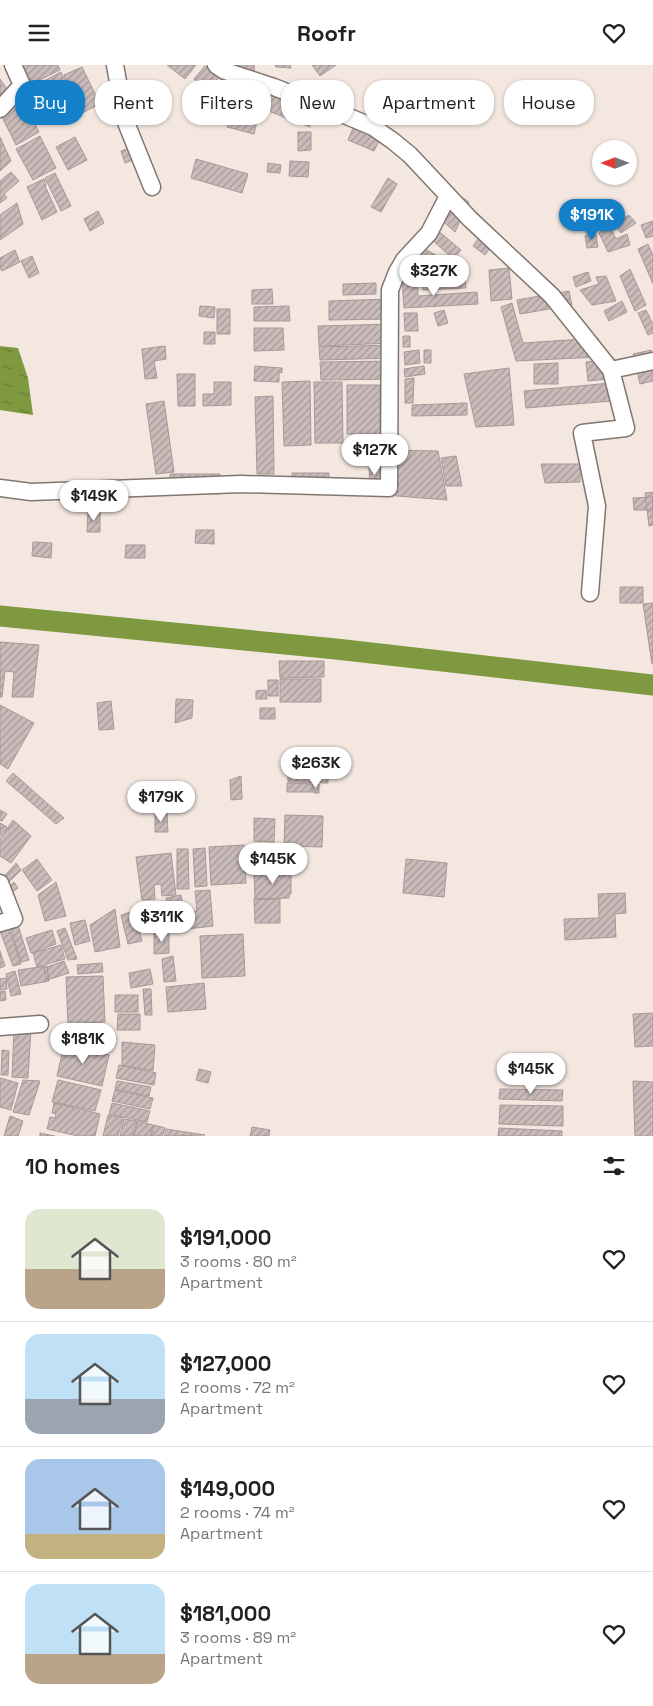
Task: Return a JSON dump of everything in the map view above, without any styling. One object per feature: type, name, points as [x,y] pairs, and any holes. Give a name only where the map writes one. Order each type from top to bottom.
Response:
[{"type":"street","points":[[0,109],[22,85],[13,65]]},
{"type":"street","points":[[115,65],[126,120],[152,187]]},
{"type":"street","points":[[216,65],[225,71],[274,87],[373,127],[410,155],[448,196],[552,296],[611,370],[626,428],[582,433],[596,506],[590,593]]},
{"type":"street","points":[[0,488],[31,492],[241,483],[389,488],[390,290],[404,260],[430,233],[448,196]]},
{"type":"street","points":[[611,370],[653,361]]},
{"type":"street","points":[[0,883],[14,919],[0,923]]},
{"type":"street","points":[[0,1027],[40,1025]]},
{"type":"water","points":[[0,346],[18,348],[28,378],[33,415],[0,410]]},
{"type":"building","points":[[19,65],[58,65],[60,70],[39,80],[26,80]]},
{"type":"building","points":[[167,65],[196,65],[185,79]]},
{"type":"building","points":[[237,65],[254,65],[255,75]]},
{"type":"building","points":[[275,65],[290,65],[291,68],[276,67]]},
{"type":"building","points":[[312,65],[336,65],[320,76]]},
{"type":"building","points":[[205,66],[219,77],[217,80],[194,79]]},
{"type":"building","points":[[82,67],[95,94],[95,106],[85,112],[85,80],[66,80],[64,75]]},
{"type":"building","points":[[61,72],[65,80],[46,80]]},
{"type":"building","points":[[0,79],[9,92],[0,100]]},
{"type":"building","points":[[272,91],[281,95],[281,116],[271,112]]},
{"type":"building","points":[[15,105],[15,125],[36,125],[39,132],[16,145],[0,113]]},
{"type":"building","points":[[227,125],[256,125],[254,134],[227,127]]},
{"type":"building","points":[[354,126],[381,137],[374,151],[348,140]]},
{"type":"building","points":[[298,132],[311,132],[311,150],[298,151]]},
{"type":"building","points":[[40,136],[56,168],[33,180],[16,149]]},
{"type":"building","points":[[0,137],[11,161],[0,171]]},
{"type":"building","points":[[75,137],[87,160],[68,170],[56,147]]},
{"type":"building","points":[[140,144],[144,156],[125,163],[121,151]]},
{"type":"building","points":[[196,159],[248,174],[242,193],[191,178]]},
{"type":"building","points":[[290,161],[309,162],[308,177],[289,176]]},
{"type":"building","points":[[268,163],[281,165],[280,173],[267,172]]},
{"type":"building","points":[[11,172],[19,181],[4,194],[7,198],[0,203],[0,181]]},
{"type":"building","points":[[55,173],[71,206],[61,211],[45,178]]},
{"type":"building","points":[[388,178],[397,184],[381,212],[371,207]]},
{"type":"building","points":[[44,179],[45,186],[57,212],[42,220],[27,187]]},
{"type":"building","points":[[457,194],[469,202],[455,232],[444,222]]},
{"type":"building","points":[[17,203],[23,224],[0,240],[0,215]]},
{"type":"building","points":[[98,211],[104,223],[90,231],[84,219]]},
{"type":"building","points":[[629,215],[636,223],[621,233],[614,224]]},
{"type":"building","points":[[653,221],[653,236],[646,238],[641,225]]},
{"type":"building","points":[[487,227],[499,236],[485,255],[473,246]]},
{"type":"building","points":[[610,227],[616,239],[627,234],[630,245],[608,252],[599,233]]},
{"type":"building","points":[[436,229],[461,250],[453,259],[429,237]]},
{"type":"building","points":[[596,235],[598,247],[587,248],[585,236]]},
{"type":"building","points":[[648,244],[653,255],[653,284],[638,249]]},
{"type":"building","points":[[422,247],[447,262],[449,272],[407,271]]},
{"type":"building","points":[[15,250],[20,262],[2,271],[0,268],[0,258]]},
{"type":"building","points":[[32,256],[39,273],[29,278],[21,261]]},
{"type":"building","points":[[509,268],[512,299],[491,301],[489,270]]},
{"type":"building","points":[[630,269],[646,305],[635,311],[620,276]]},
{"type":"building","points":[[588,272],[591,281],[576,287],[573,277]]},
{"type":"building","points":[[606,276],[616,301],[592,305],[580,290],[599,284],[596,277]]},
{"type":"building","points":[[417,278],[418,296],[477,292],[478,304],[404,308],[402,279]]},
{"type":"building","points":[[465,278],[466,288],[423,290],[423,279]]},
{"type":"building","points":[[376,283],[376,294],[343,295],[343,284]]},
{"type":"building","points":[[272,289],[273,304],[252,304],[252,290]]},
{"type":"building","points":[[569,291],[572,305],[520,314],[517,300]]},
{"type":"building","points":[[390,299],[390,319],[329,320],[329,301]]},
{"type":"building","points":[[622,301],[627,312],[609,321],[604,311]]},
{"type":"building","points":[[512,303],[523,343],[598,338],[599,357],[516,361],[501,307]]},
{"type":"building","points":[[200,306],[215,307],[214,318],[199,316]]},
{"type":"building","points":[[289,306],[290,321],[254,321],[254,307]]},
{"type":"building","points":[[217,309],[230,309],[230,334],[217,334]]},
{"type":"building","points":[[444,310],[448,323],[438,326],[434,313]]},
{"type":"building","points":[[646,310],[653,324],[653,333],[648,335],[638,313]]},
{"type":"building","points":[[404,313],[417,313],[418,331],[405,331]]},
{"type":"building","points":[[393,324],[393,343],[319,346],[318,326]]},
{"type":"building","points":[[254,328],[283,328],[284,350],[254,351]]},
{"type":"building","points":[[204,332],[215,332],[215,344],[204,344]]},
{"type":"building","points":[[403,336],[410,336],[410,347],[403,347]]},
{"type":"building","points":[[394,345],[395,358],[320,360],[319,347]]},
{"type":"building","points":[[165,346],[166,359],[154,361],[157,378],[145,379],[142,349]]},
{"type":"building","points":[[419,350],[420,363],[405,365],[404,352]]},
{"type":"building","points":[[424,350],[431,350],[431,363],[424,363]]},
{"type":"building","points":[[651,350],[653,381],[640,384],[633,354]]},
{"type":"building","points":[[614,359],[617,378],[588,381],[586,362]]},
{"type":"building","points":[[396,361],[396,379],[321,380],[320,362]]},
{"type":"building","points":[[558,363],[558,384],[534,384],[534,364]]},
{"type":"building","points":[[255,366],[282,368],[282,373],[279,372],[279,382],[254,381]]},
{"type":"building","points":[[424,366],[425,374],[405,377],[404,369]]},
{"type":"building","points":[[509,368],[514,425],[476,427],[464,374]]},
{"type":"building","points":[[177,374],[195,374],[195,406],[178,406]]},
{"type":"building","points":[[414,378],[413,403],[405,403],[405,379]]},
{"type":"building","points":[[310,381],[311,445],[284,446],[282,382]]},
{"type":"building","points":[[214,382],[231,382],[231,405],[203,406],[203,394],[214,394]]},
{"type":"building","points":[[314,382],[342,382],[343,443],[315,443]]},
{"type":"building","points":[[622,382],[624,400],[526,408],[524,391]]},
{"type":"building","points":[[347,385],[380,385],[380,434],[347,434]]},
{"type":"building","points":[[273,396],[274,474],[257,474],[255,397]]},
{"type":"building","points":[[164,401],[174,472],[156,474],[146,404]]},
{"type":"building","points":[[467,403],[467,415],[412,416],[412,405]]},
{"type":"building","points":[[367,436],[379,436],[380,459],[368,459]]},
{"type":"building","points":[[385,450],[438,451],[447,500],[385,495]]},
{"type":"building","points":[[456,456],[462,486],[446,486],[441,458]]},
{"type":"building","points":[[380,464],[382,488],[370,488],[369,465]]},
{"type":"building","points":[[541,464],[580,464],[580,482],[545,483]]},
{"type":"building","points":[[292,473],[329,473],[329,487],[292,487]]},
{"type":"building","points":[[170,474],[220,474],[220,494],[170,493]]},
{"type":"building","points":[[653,492],[653,525],[649,526],[645,493]]},
{"type":"building","points":[[653,497],[653,510],[634,510],[633,498]]},
{"type":"building","points":[[88,511],[100,511],[100,532],[87,532]]},
{"type":"building","points":[[196,530],[214,530],[214,544],[195,543]]},
{"type":"building","points":[[33,542],[52,543],[51,558],[32,556]]},
{"type":"building","points":[[126,545],[145,545],[145,558],[125,558]]},
{"type":"building","points":[[620,587],[643,587],[643,603],[620,603]]},
{"type":"building","points":[[653,603],[653,664],[652,664],[643,604]]},
{"type":"building","points":[[0,642],[39,645],[33,697],[12,697],[14,672],[5,671],[2,697],[0,697]]},
{"type":"building","points":[[279,661],[324,661],[324,677],[280,678]]},
{"type":"building","points":[[280,679],[321,679],[321,702],[280,702]]},
{"type":"building","points":[[268,680],[278,680],[278,696],[268,696]]},
{"type":"building","points":[[266,690],[267,699],[256,699],[256,691]]},
{"type":"building","points":[[176,699],[193,700],[192,718],[175,723]]},
{"type":"building","points":[[111,701],[114,729],[99,730],[97,703]]},
{"type":"building","points":[[0,705],[34,723],[8,769],[0,764]]},
{"type":"building","points":[[260,708],[275,708],[275,719],[260,719]]},
{"type":"building","points":[[13,773],[64,818],[56,824],[6,781]]},
{"type":"building","points":[[288,773],[297,773],[297,782],[288,782]]},
{"type":"building","points":[[298,773],[328,774],[328,783],[298,782]]},
{"type":"building","points":[[241,776],[242,799],[231,800],[230,780]]},
{"type":"building","points":[[287,783],[313,784],[313,792],[287,792]]},
{"type":"building","points":[[314,784],[319,784],[319,793],[314,793]]},
{"type":"building","points":[[143,800],[167,801],[167,811],[143,811]]},
{"type":"building","points":[[0,810],[7,814],[2,821],[0,820]]},
{"type":"building","points":[[155,813],[167,813],[168,832],[155,832]]},
{"type":"building","points":[[285,815],[323,816],[322,847],[284,846]]},
{"type":"building","points":[[254,818],[275,819],[274,842],[254,841]]},
{"type":"building","points":[[13,820],[31,836],[11,863],[0,856],[0,839]]},
{"type":"building","points":[[0,823],[7,827],[0,836]]},
{"type":"building","points":[[244,845],[246,883],[211,885],[209,847]]},
{"type":"building","points":[[205,848],[207,886],[195,887],[193,849]]},
{"type":"building","points":[[177,849],[188,849],[189,889],[177,889]]},
{"type":"building","points":[[171,853],[176,895],[162,896],[161,884],[154,885],[155,899],[142,900],[136,857]]},
{"type":"building","points":[[37,859],[52,880],[37,891],[22,870]]},
{"type":"building","points":[[294,859],[303,860],[301,872],[293,871]]},
{"type":"building","points":[[406,859],[447,863],[444,897],[403,893]]},
{"type":"building","points":[[16,863],[21,870],[5,886],[2,879]]},
{"type":"building","points":[[291,872],[291,894],[289,894],[289,898],[255,899],[254,873]]},
{"type":"building","points":[[14,882],[18,888],[9,894],[7,890]]},
{"type":"building","points":[[56,882],[66,916],[45,921],[38,895]]},
{"type":"building","points":[[210,890],[213,926],[170,931],[166,898],[181,895],[184,912],[197,911],[195,891]]},
{"type":"building","points":[[625,893],[626,913],[615,914],[616,937],[565,940],[564,919],[599,918],[598,894]]},
{"type":"building","points":[[254,899],[280,899],[280,923],[255,923]]},
{"type":"building","points":[[152,902],[158,929],[144,932],[138,906]]},
{"type":"building","points":[[115,909],[120,947],[95,952],[90,925]]},
{"type":"building","points":[[134,911],[142,941],[128,944],[121,915]]},
{"type":"building","points":[[85,920],[90,941],[75,945],[70,923]]},
{"type":"building","points":[[17,922],[29,960],[21,962],[9,924]]},
{"type":"building","points":[[7,923],[21,964],[13,966],[0,931],[0,926]]},
{"type":"building","points":[[65,928],[77,959],[68,960],[57,931]]},
{"type":"building","points":[[52,930],[56,944],[31,953],[26,938]]},
{"type":"building","points":[[169,931],[169,953],[154,954],[154,933]]},
{"type":"building","points":[[243,934],[245,976],[202,978],[200,936]]},
{"type":"building","points":[[61,945],[65,959],[37,967],[33,953]]},
{"type":"building","points":[[0,951],[5,966],[0,968]]},
{"type":"building","points":[[173,956],[176,981],[164,982],[162,959]]},
{"type":"building","points":[[64,961],[69,973],[47,980],[44,968]]},
{"type":"building","points":[[102,963],[103,972],[78,974],[77,965]]},
{"type":"building","points":[[47,966],[49,981],[21,986],[18,970]]},
{"type":"building","points":[[150,969],[153,984],[131,988],[129,973]]},
{"type":"building","points":[[15,971],[21,994],[11,996],[6,974]]},
{"type":"building","points":[[103,976],[105,1022],[68,1024],[66,977]]},
{"type":"building","points":[[6,978],[7,989],[0,990],[0,979]]},
{"type":"building","points":[[204,983],[206,1009],[168,1012],[166,987]]},
{"type":"building","points":[[143,989],[151,989],[152,1015],[145,1015]]},
{"type":"building","points":[[5,991],[6,1000],[0,1001],[0,992]]},
{"type":"building","points":[[115,995],[138,995],[138,1012],[115,1012]]},
{"type":"building","points":[[653,1013],[653,1046],[635,1047],[633,1014]]},
{"type":"building","points":[[118,1014],[140,1014],[140,1030],[117,1030]]},
{"type":"building","points":[[14,1028],[31,1028],[28,1078],[12,1077]]},
{"type":"building","points":[[122,1042],[155,1045],[153,1071],[122,1065]]},
{"type":"building","points":[[64,1045],[109,1055],[102,1086],[57,1076]]},
{"type":"building","points":[[2,1050],[9,1051],[8,1075],[1,1075]]},
{"type":"building","points":[[119,1065],[156,1073],[154,1085],[116,1078]]},
{"type":"building","points":[[199,1069],[211,1072],[208,1083],[196,1080]]},
{"type":"building","points":[[0,1078],[18,1083],[11,1110],[0,1107]]},
{"type":"building","points":[[23,1080],[40,1081],[29,1115],[13,1112]]},
{"type":"building","points":[[58,1080],[101,1090],[95,1111],[52,1102]]},
{"type":"building","points":[[117,1081],[151,1087],[149,1096],[115,1089]]},
{"type":"building","points":[[633,1081],[653,1082],[653,1136],[635,1136]]},
{"type":"building","points":[[500,1089],[563,1090],[562,1101],[499,1099]]},
{"type":"building","points":[[115,1090],[153,1098],[150,1109],[112,1101]]},
{"type":"building","points":[[54,1103],[100,1114],[95,1136],[78,1136],[47,1129],[50,1117],[55,1118],[56,1114],[52,1113]]},
{"type":"building","points":[[112,1103],[150,1111],[147,1122],[109,1114]]},
{"type":"building","points":[[500,1105],[563,1106],[563,1126],[499,1124]]},
{"type":"building","points":[[108,1115],[123,1118],[118,1136],[103,1136]]},
{"type":"building","points":[[10,1116],[23,1121],[18,1136],[4,1136]]},
{"type":"building","points":[[124,1119],[137,1121],[133,1136],[120,1136]]},
{"type":"building","points":[[138,1121],[153,1125],[150,1136],[134,1136]]},
{"type":"building","points":[[154,1125],[165,1128],[162,1136],[151,1136]]},
{"type":"building","points":[[252,1127],[270,1130],[269,1136],[250,1136]]},
{"type":"building","points":[[499,1128],[562,1131],[562,1136],[498,1136]]},
{"type":"building","points":[[166,1129],[205,1135],[164,1136]]},
{"type":"building","points":[[40,1133],[55,1136],[40,1136]]},
{"type":"waterway","points":[[0,616],[336,649],[653,685]]}]
